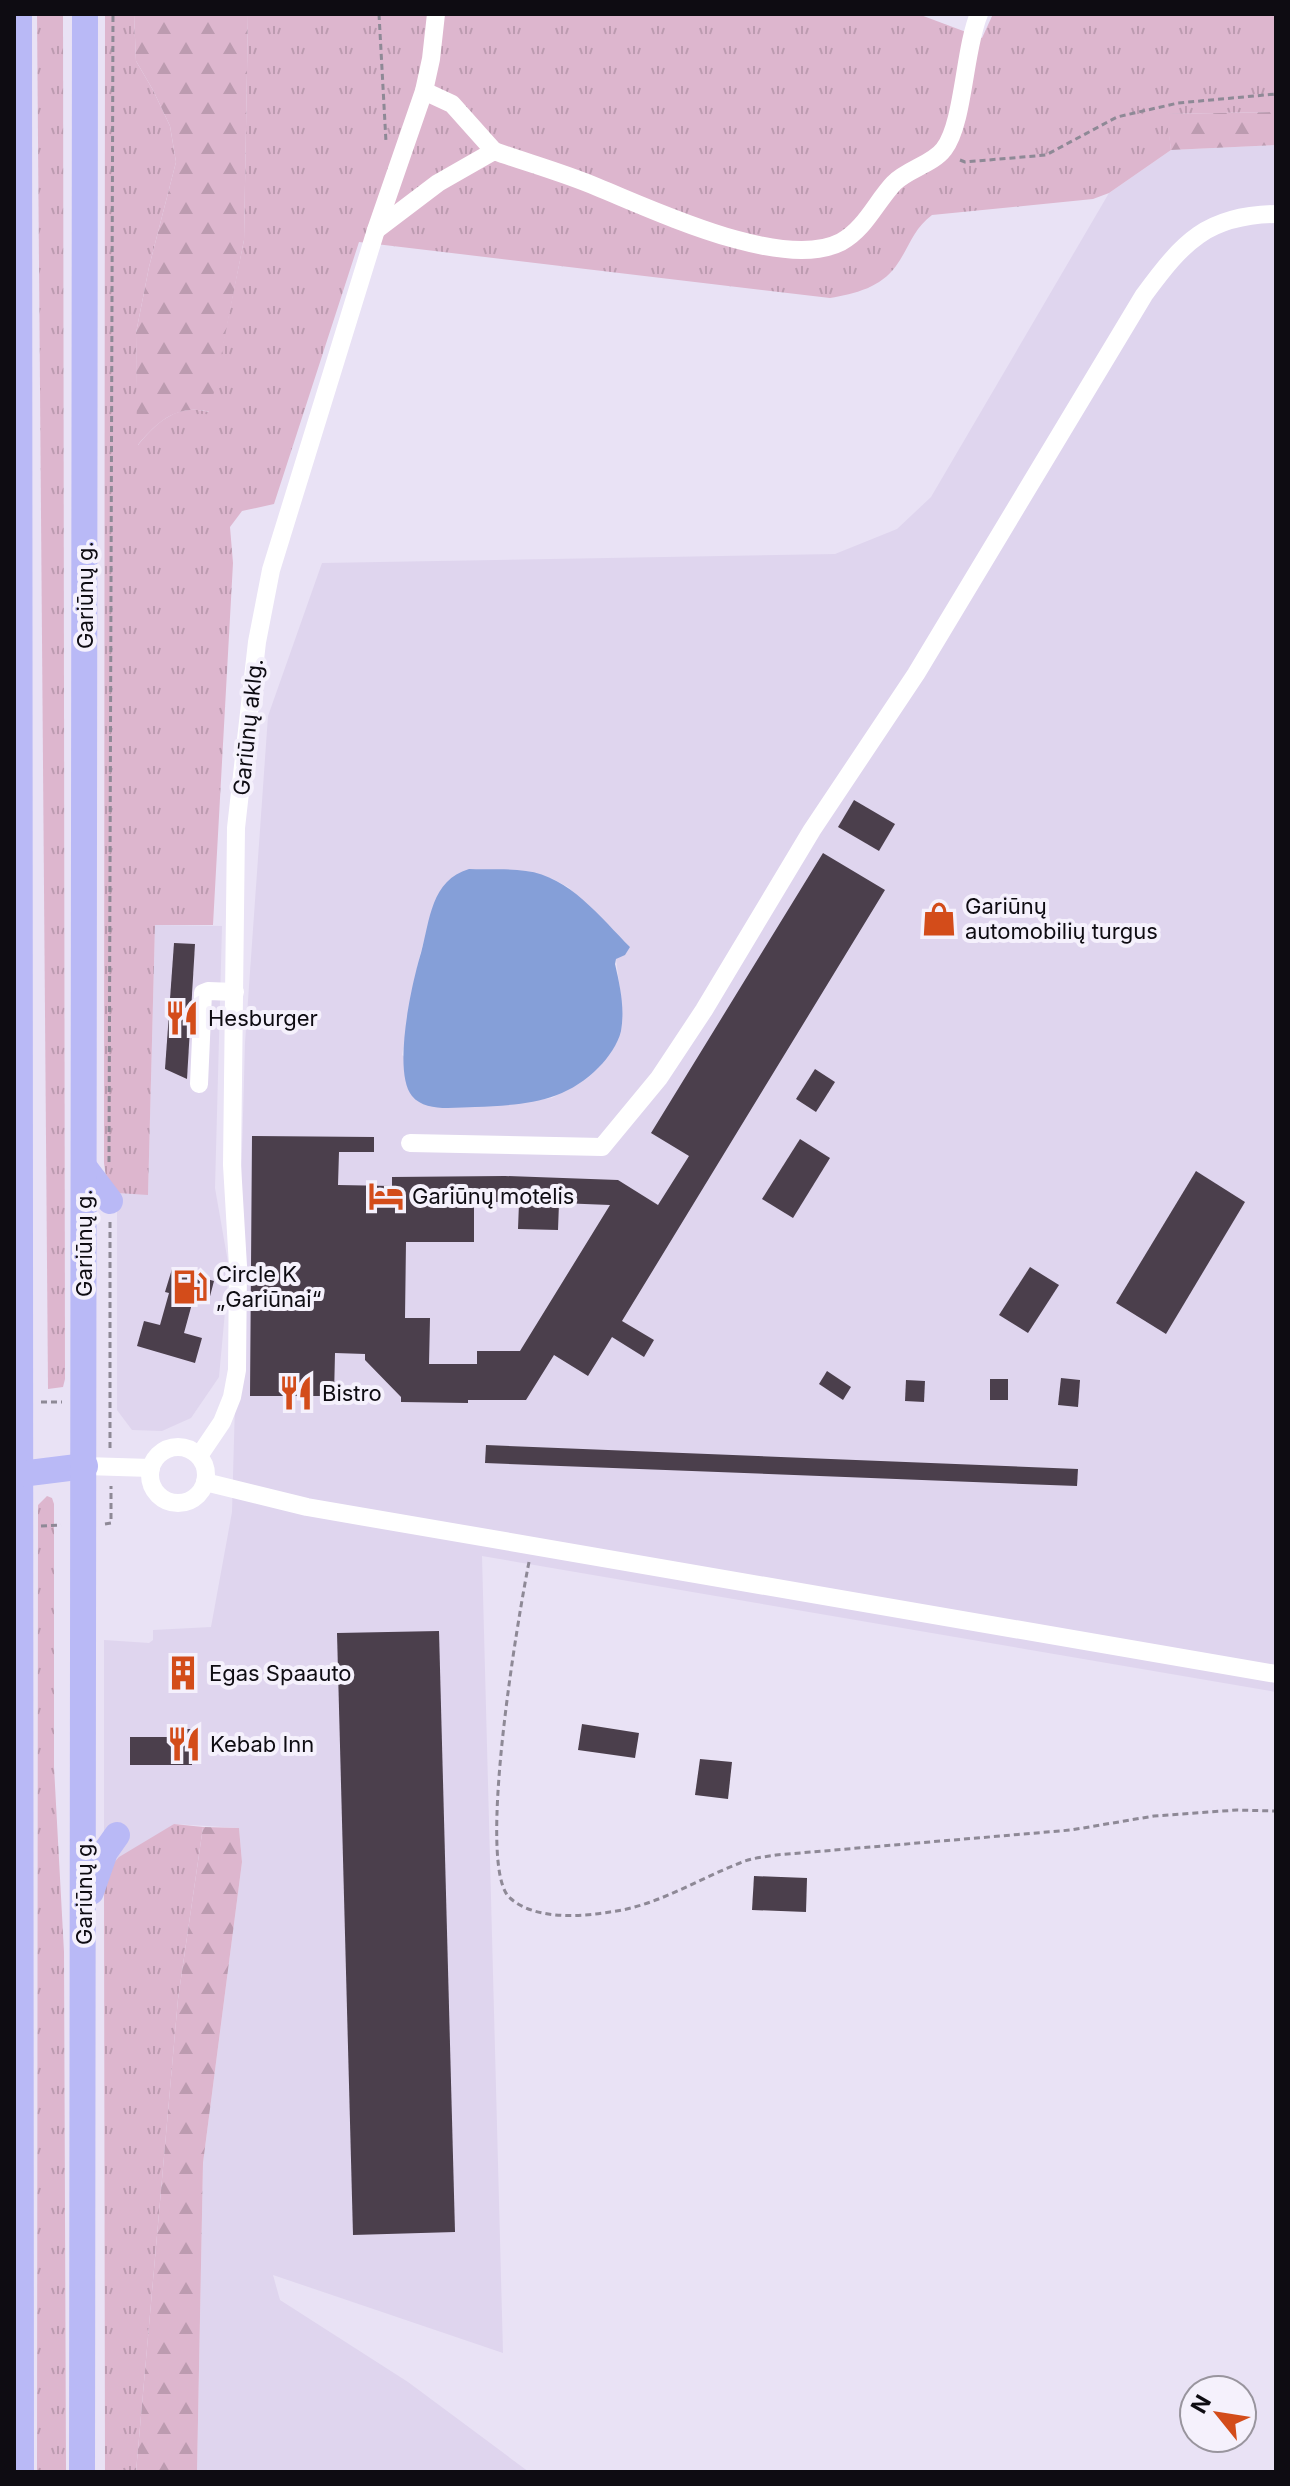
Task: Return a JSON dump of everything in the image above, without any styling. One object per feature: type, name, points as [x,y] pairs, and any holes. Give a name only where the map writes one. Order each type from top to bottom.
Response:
[{"type":"highway","points":[[19,14],[16,1475],[17,2218],[21,2472]]},
{"type":"highway","name":"Gariūnų g.","points":[[82,2472],[85,14]]},
{"type":"highway","points":[[85,1168],[110,1201]]},
{"type":"highway","points":[[16,1475],[85,1466]]},
{"type":"highway","points":[[84,1914],[105,1852],[117,1835]]},
{"type":"street","name":"Gariūnų aklg.","points":[[199,1456],[222,1422],[232,1397],[237,1370],[238,1266],[232,1165],[236,828],[257,642],[271,570],[376,230],[424,91],[436,14]]},
{"type":"street","points":[[424,91],[452,104],[494,151],[596,186],[652,211],[696,226],[755,244],[808,251],[845,240],[894,183],[943,151],[956,118],[964,69],[979,14]]},
{"type":"street","points":[[376,230],[438,183],[494,151]]},
{"type":"street","points":[[410,1143],[602,1147],[659,1078],[704,1010],[812,830],[916,674],[1144,295],[1168,262],[1199,233],[1230,219],[1276,214]]},
{"type":"street","points":[[199,1084],[203,993],[235,992]]},
{"type":"street","points":[[174,1447],[191,1450],[199,1456],[204,1464],[205,1482],[201,1490],[187,1501],[169,1501],[156,1492],[152,1485],[151,1468],[159,1454],[174,1447]]},
{"type":"street","points":[[85,1466],[151,1468]]},
{"type":"street","points":[[205,1482],[307,1507],[1276,1674]]},
{"type":"path","points":[[110,1401],[108,1114],[113,14]]},
{"type":"path","points":[[379,14],[386,148]]},
{"type":"path","points":[[943,151],[965,162],[1046,155],[1117,117],[1178,103],[1276,94]]},
{"type":"path","points":[[532,1546],[520,1610],[496,1796],[499,1882],[509,1898],[538,1912],[567,1916],[612,1912],[656,1902],[743,1861],[776,1855],[1071,1830],[1154,1816],[1237,1810],[1276,1811]]},
{"type":"shaded area","name":"Gariūnų automobilių turgus","points":[[1276,145],[1276,1692],[482,1556],[503,2353],[273,2275],[280,2300],[408,2382],[529,2472],[197,2472],[203,2163],[242,1862],[239,1828],[174,1824],[104,1885],[104,1640],[149,1643],[153,1640],[153,1630],[211,1627],[232,1512],[245,1043],[268,716],[322,563],[835,554],[897,529],[931,497],[1109,193],[1171,150]],"holes":[[[469,869],[527,871],[568,887],[630,947],[616,959],[622,1006],[614,1046],[589,1077],[552,1098],[488,1106],[402,1055],[424,940]]]},
{"type":"shaded area","points":[[155,925],[222,926],[215,1188],[229,1268],[219,1377],[191,1418],[162,1431],[132,1430],[117,1410],[117,1193],[148,1194]]},
{"type":"green space","points":[[37,14],[63,14],[65,1379],[63,1387],[48,1389]]},
{"type":"green space","points":[[105,14],[134,14],[136,61],[170,126],[176,162],[136,333],[138,445],[160,422],[177,412],[209,412],[244,240],[248,14],[918,14],[982,38],[993,14],[1276,14],[1276,112],[1167,114],[1171,150],[1109,193],[1093,199],[932,215],[916,233],[890,273],[875,284],[849,294],[830,298],[359,242],[274,504],[242,511],[230,527],[233,563],[213,925],[155,925],[148,1195],[117,1193],[106,1177],[104,1163]]},
{"type":"green space","points":[[134,14],[248,14],[244,240],[210,412],[178,412],[160,422],[137,446],[136,333],[176,162],[170,126],[136,61]]},
{"type":"green space","points":[[1276,112],[1276,145],[1171,150],[1166,114]]},
{"type":"green space","points":[[47,1496],[52,1498],[54,1504],[54,1767],[64,1952],[66,2472],[37,2472],[38,1505]]},
{"type":"green space","points":[[174,1824],[203,1827],[178,1999],[136,2472],[105,2472],[104,1885],[111,1866],[119,1857]]},
{"type":"green space","points":[[203,1827],[239,1828],[242,1862],[203,2163],[197,2472],[136,2472],[178,1999]]},
{"type":"water","points":[[469,869],[526,871],[556,881],[583,900],[630,947],[625,955],[616,959],[615,964],[622,1005],[618,1041],[586,1079],[557,1095],[510,1105],[442,1108],[418,1101],[406,1084],[406,1026],[430,915],[439,892],[447,882]]},
{"type":"building","points":[[854,800],[895,824],[879,851],[838,827]]},
{"type":"building","points":[[823,853],[885,890],[622,1321],[654,1340],[644,1357],[612,1337],[588,1376],[554,1355],[526,1400],[468,1400],[468,1403],[401,1402],[401,1397],[365,1360],[365,1354],[335,1353],[334,1396],[250,1396],[252,1136],[374,1137],[374,1152],[339,1152],[338,1185],[392,1186],[392,1177],[505,1176],[618,1180],[658,1205],[689,1156],[651,1133]],"holes":[[[474,1201],[519,1203],[518,1229],[558,1230],[559,1203],[610,1205],[520,1351],[477,1351],[477,1364],[429,1364],[430,1318],[405,1318],[406,1242],[474,1242]]]},
{"type":"building","name":"Hesburger","points":[[174,943],[195,944],[187,1079],[165,1069]]},
{"type":"building","points":[[815,1069],[835,1082],[816,1112],[796,1099]]},
{"type":"building","points":[[800,1139],[830,1158],[793,1218],[762,1199]]},
{"type":"building","points":[[1196,1171],[1245,1202],[1166,1334],[1116,1303]]},
{"type":"building","points":[[1030,1267],[1059,1285],[1028,1333],[999,1315]]},
{"type":"building","points":[[172,1269],[214,1281],[208,1304],[193,1300],[184,1333],[202,1338],[195,1363],[137,1346],[144,1321],[160,1325]]},
{"type":"building","points":[[827,1371],[851,1387],[843,1400],[819,1384]]},
{"type":"building","points":[[1061,1378],[1080,1380],[1078,1407],[1058,1405]]},
{"type":"building","points":[[990,1379],[1008,1379],[1008,1400],[990,1400]]},
{"type":"building","points":[[906,1380],[925,1381],[924,1402],[905,1401]]},
{"type":"building","points":[[486,1445],[1078,1469],[1077,1486],[485,1463]]},
{"type":"building","points":[[439,1631],[455,2232],[353,2235],[337,1633]]},
{"type":"building","name":"Egas Spaauto","points":[[174,1656],[192,1656],[191,1690],[173,1690]]},
{"type":"building","points":[[582,1724],[639,1733],[635,1758],[578,1750]]},
{"type":"building","points":[[175,1729],[192,1729],[192,1765],[130,1765],[130,1737],[175,1737]]},
{"type":"building","points":[[700,1759],[732,1762],[728,1799],[695,1795]]},
{"type":"building","points":[[754,1876],[807,1878],[806,1912],[752,1910]]},
{"type":"place","name":"Gariūnų automobilių turgus","points":[[939,919]]},
{"type":"place","name":"Hesburger","points":[[182,1018]]},
{"type":"place","name":"Gariūnų motelis","points":[[386,1196]]},
{"type":"place","name":"Circle K „Gariūnai“","points":[[190,1287]]},
{"type":"place","name":"Bistro","points":[[296,1393]]},
{"type":"place","name":"Egas Spaauto","points":[[183,1673]]},
{"type":"place","name":"Kebab Inn","points":[[184,1744]]}]
